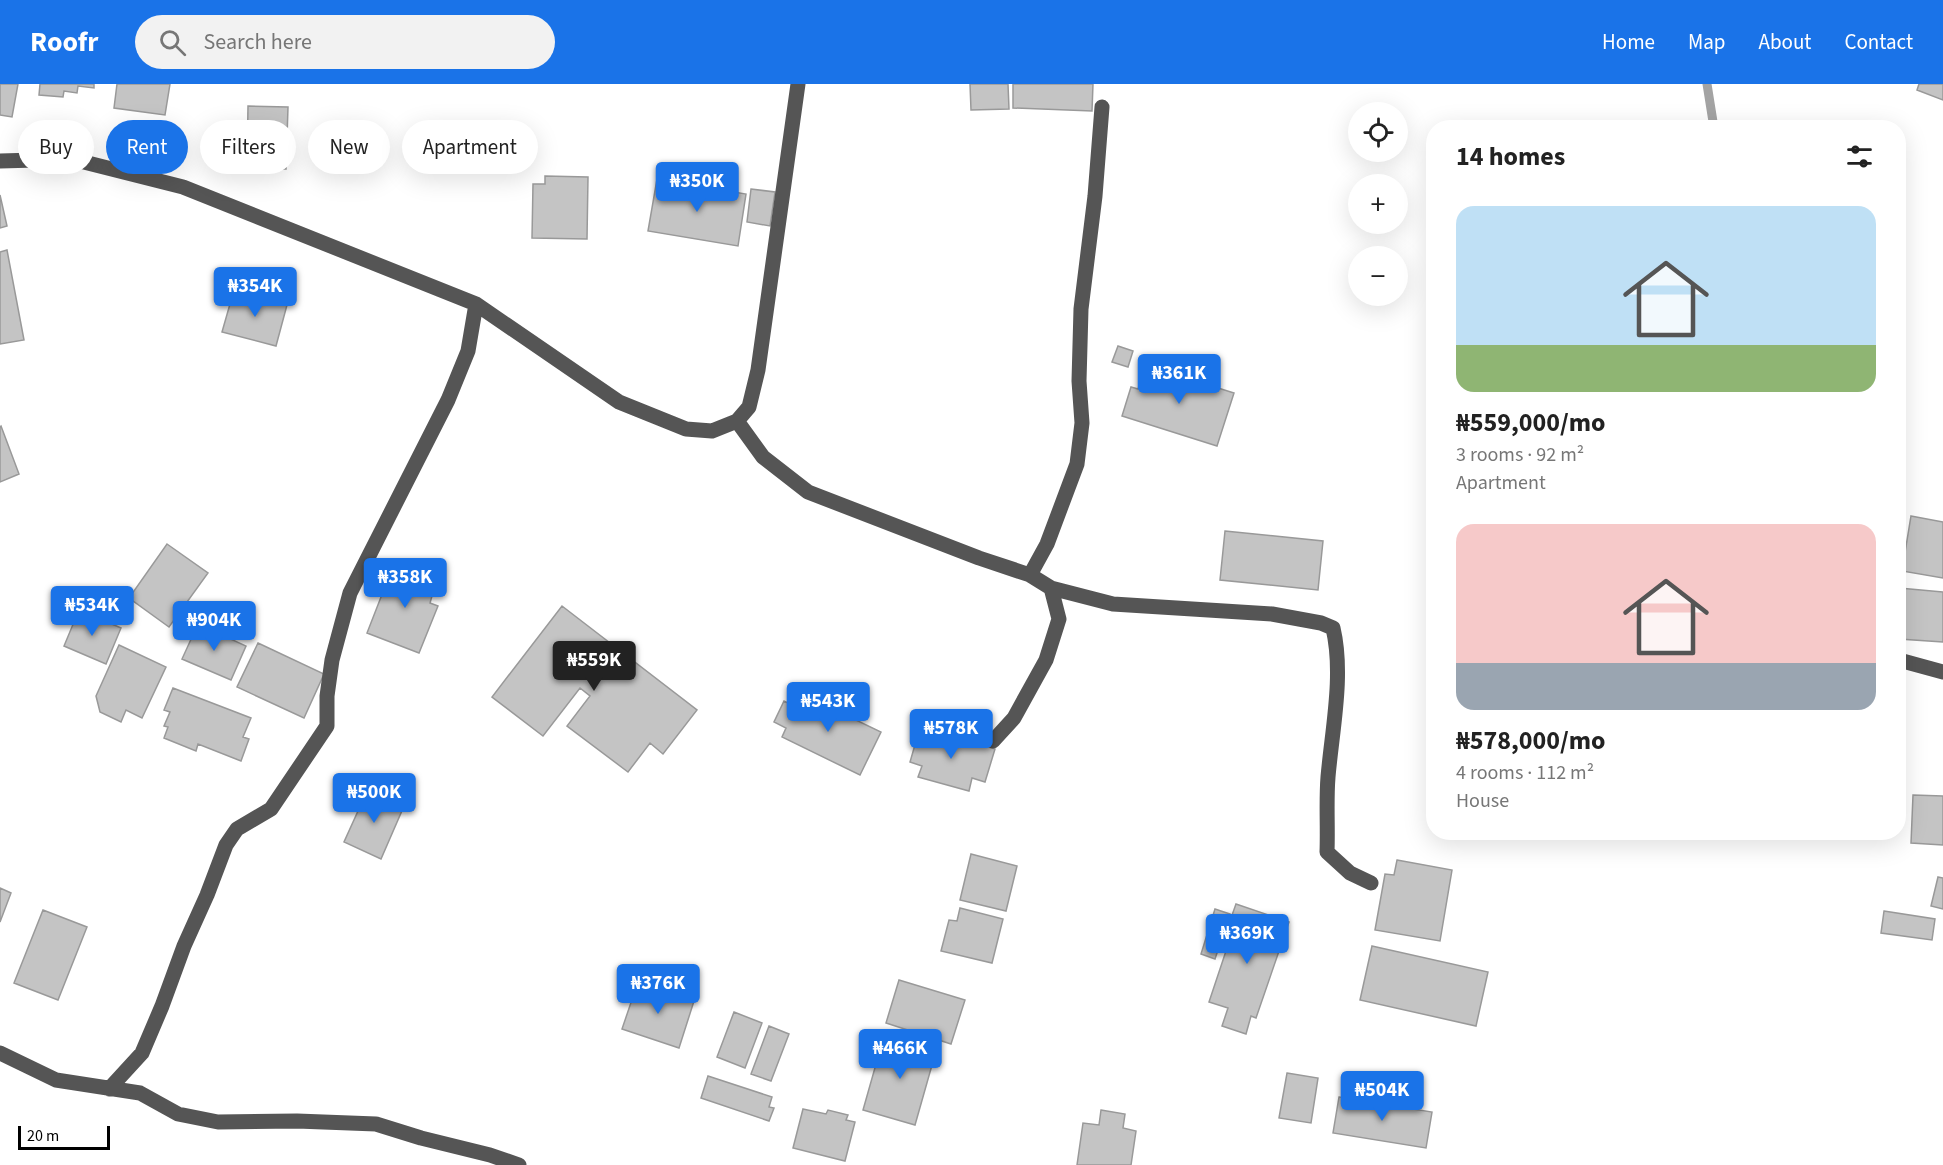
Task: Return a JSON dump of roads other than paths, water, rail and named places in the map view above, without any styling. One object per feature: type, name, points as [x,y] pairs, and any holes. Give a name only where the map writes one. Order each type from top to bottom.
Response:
[{"type":"street","points":[[0,161],[72,159],[183,187],[476,304],[619,402],[686,429],[712,431],[737,421],[749,407],[758,370],[798,84]]},
{"type":"street","points":[[1030,575],[1047,544],[1077,464],[1082,423],[1079,381],[1081,309],[1095,196],[1102,106]]},
{"type":"street","points":[[109,1089],[142,1053],[226,845],[237,830],[271,809],[327,726],[327,696],[332,660],[350,592],[448,400],[468,351],[476,304]]},
{"type":"street","points":[[737,421],[763,457],[808,492],[979,558],[1030,575],[1051,588],[1113,604],[1272,614],[1320,623],[1333,628],[1336,639],[1336,695],[1328,779],[1327,852],[1350,873],[1371,883]]},
{"type":"street","points":[[993,741],[1014,718],[1046,660],[1059,619],[1051,588]]},
{"type":"street","points":[[1906,662],[1943,672]]},
{"type":"street","points":[[0,1053],[56,1080],[140,1093],[178,1114],[218,1122],[297,1120],[376,1124],[519,1165]]},
{"type":"waterway","points":[[1707,84],[1713,120]]}]
